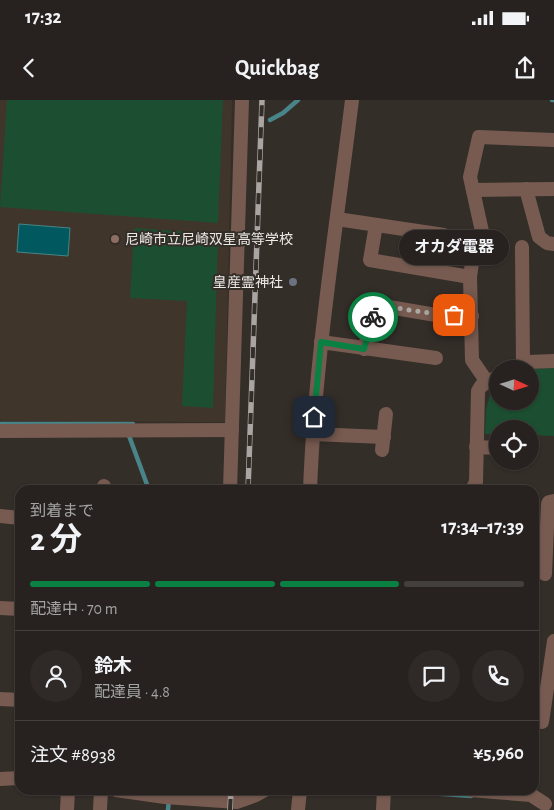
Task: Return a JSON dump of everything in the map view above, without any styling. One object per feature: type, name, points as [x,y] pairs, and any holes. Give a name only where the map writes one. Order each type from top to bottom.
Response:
[{"type":"street","points":[[230,485],[242,100]]},
{"type":"street","points":[[310,485],[312,434],[321,342],[352,100]]},
{"type":"street","points":[[489,376],[472,360],[470,277],[474,249],[485,245],[470,177],[480,136],[554,140]]},
{"type":"street","points":[[526,189],[539,237],[547,243],[554,244]]},
{"type":"street","points":[[473,190],[554,189]]},
{"type":"street","points":[[337,219],[444,235],[438,272]]},
{"type":"street","points":[[376,225],[370,260],[470,277]]},
{"type":"street","points":[[518,360],[522,246]]},
{"type":"street","points":[[364,349],[377,305],[436,314],[472,316]]},
{"type":"street","points":[[321,342],[436,358]]},
{"type":"street","points":[[539,362],[554,361]]},
{"type":"street","points":[[474,485],[478,391],[481,386],[489,381]]},
{"type":"street","points":[[312,434],[383,444],[386,414]]},
{"type":"street","points":[[0,431],[232,430]]},
{"type":"street","points":[[476,448],[489,448]]},
{"type":"street","points":[[544,574],[548,504],[554,501]]},
{"type":"street","points":[[0,516],[15,518]]},
{"type":"street","points":[[0,608],[15,609]]},
{"type":"street","points":[[543,723],[554,641]]},
{"type":"street","points":[[0,699],[15,700]]},
{"type":"street","points":[[0,779],[15,778]]},
{"type":"street","points":[[67,810],[68,795]]},
{"type":"street","points":[[100,810],[101,795]]},
{"type":"street","points":[[151,795],[200,805],[237,802],[256,795]]},
{"type":"street","points":[[298,810],[300,795]]},
{"type":"street","points":[[384,795],[384,810]]},
{"type":"street","points":[[531,795],[545,804]]},
{"type":"shaded area","name":"尼崎市立尼崎双星高等学校","points":[[0,100],[232,100],[225,422],[2,421],[0,419]]},
{"type":"green space","points":[[7,100],[223,100],[218,223],[0,207]]},
{"type":"green space","points":[[134,228],[218,234],[213,408],[182,406],[187,301],[130,298]]},
{"type":"green space","points":[[554,368],[554,436],[539,435],[539,420],[489,420],[489,434],[485,434],[486,409],[489,398],[489,410],[539,410],[539,369]]},
{"type":"water","points":[[19,224],[70,228],[68,256],[17,252]]},
{"type":"waterway","points":[[270,120],[283,113],[298,100]]},
{"type":"waterway","points":[[0,424],[133,424]]},
{"type":"waterway","points":[[128,433],[147,485]]},
{"type":"waterway","points":[[457,795],[471,796]]},
{"type":"waterway","points":[[168,810],[169,799]]},
{"type":"railway","points":[[248,485],[262,100]]},
{"type":"railway","points":[[230,810],[231,795]]},
{"type":"way so far","points":[[373,317],[377,305],[454,315]]},
{"type":"place","name":"尼崎市立尼崎双星高等学校","points":[[115,239]]},
{"type":"place","name":"皇産霊神社","points":[[293,282]]},
{"type":"place","name":"オカダ電器","points":[[454,315]]},
{"type":"route","points":[[314,417],[321,342],[364,349],[373,317]]}]
